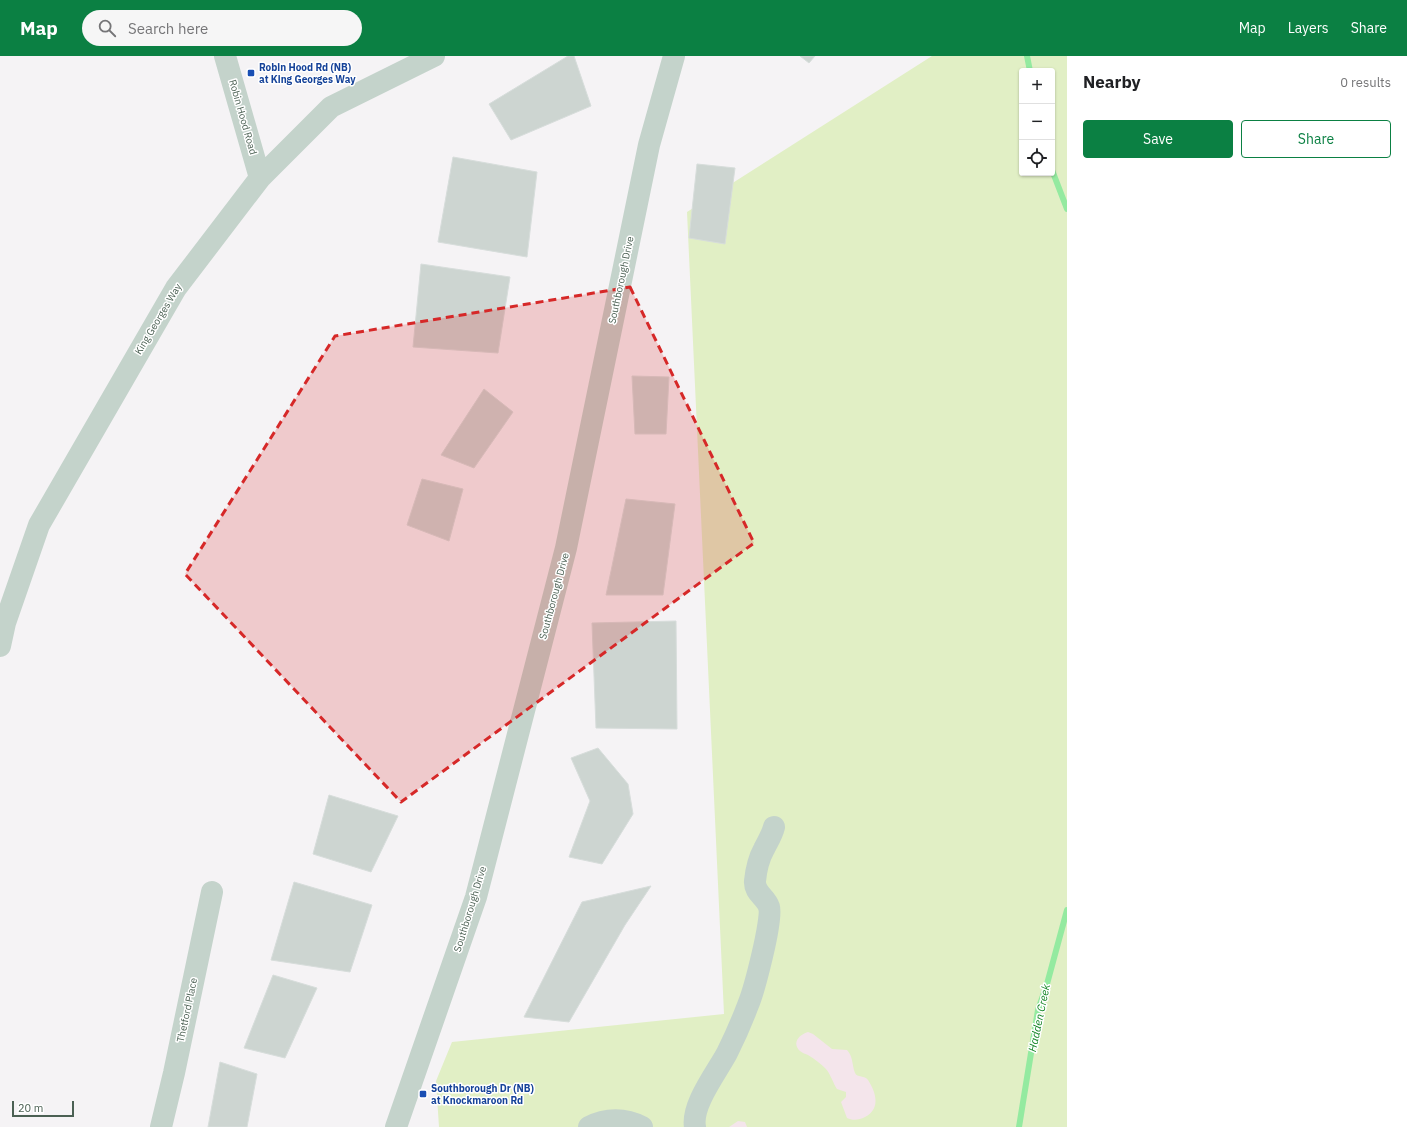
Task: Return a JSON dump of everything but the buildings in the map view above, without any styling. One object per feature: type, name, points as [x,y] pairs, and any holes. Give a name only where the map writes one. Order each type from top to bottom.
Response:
[{"type":"street","name":"Robin Hood Road","points":[[225,56],[260,178]]},
{"type":"street","name":"King Georges Way","points":[[0,646],[39,525],[176,288],[260,178],[330,107],[434,56]]},
{"type":"street","name":"Southborough Drive","points":[[396,1127],[476,897],[566,548],[649,146],[674,56]]},
{"type":"street","points":[[695,1127],[694,1121],[698,1106],[728,1051],[749,1004],[758,974],[767,933],[769,907],[757,891],[755,882],[762,854],[770,840],[774,827]]},
{"type":"street","name":"Thetford Place","points":[[161,1127],[174,1073],[212,892]]},
{"type":"street","points":[[589,1127],[594,1124],[608,1121],[622,1120],[642,1127]]},
{"type":"highlighted area","points":[[630,287],[754,543],[401,802],[185,574],[335,336]]},
{"type":"green space","points":[[932,56],[1067,56],[1067,1127],[439,1127],[436,1081],[452,1042],[724,1014],[687,212]]},
{"type":"sand","points":[[808,1032],[813,1034],[832,1049],[847,1050],[849,1052],[856,1075],[867,1078],[875,1095],[875,1105],[870,1114],[858,1119],[852,1120],[847,1118],[841,1102],[846,1097],[846,1092],[837,1089],[826,1069],[797,1048],[796,1042],[798,1039]]},
{"type":"sand","points":[[738,1121],[745,1122],[747,1127],[729,1127]]},
{"type":"waterway","name":"Hadden Creek","points":[[1027,56],[1029,68]]},
{"type":"waterway","name":"Hadden Creek","points":[[1054,176],[1067,209]]},
{"type":"waterway","name":"Hadden Creek","points":[[1019,1127],[1038,1010],[1047,984],[1067,910]]},
{"type":"place","name":"Robin Hood Rd (NB) at King Georges Way","points":[[251,73]]},
{"type":"place","name":"Southborough Dr (NB) at Knockmaroon Rd","points":[[423,1094]]}]
